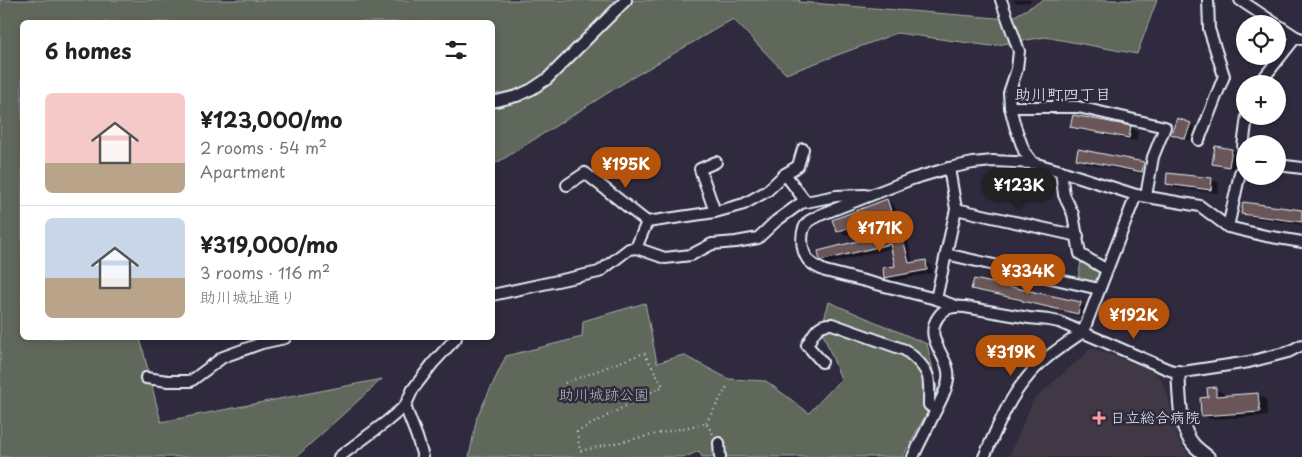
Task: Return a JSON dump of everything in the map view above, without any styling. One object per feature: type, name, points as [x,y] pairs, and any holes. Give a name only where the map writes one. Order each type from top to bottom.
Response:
[{"type":"street","points":[[495,101],[517,96],[547,79],[626,0]]},
{"type":"street","points":[[1000,0],[1019,51],[1017,68],[1009,93],[1010,107],[1024,151],[1033,163]]},
{"type":"street","points":[[1199,140],[1224,76],[1209,29],[1208,0]]},
{"type":"street","points":[[1240,0],[1263,15]]},
{"type":"street","points":[[1267,75],[1299,38],[1286,30]]},
{"type":"street","points":[[984,457],[1004,414],[1026,378],[1045,359],[1083,332],[1107,270],[1141,195],[1165,127],[1078,107],[1010,107]]},
{"type":"street","points":[[567,186],[585,173],[647,222],[715,212],[744,204],[767,191],[785,174],[798,166],[803,149]]},
{"type":"street","points":[[1302,242],[1228,227],[1200,206],[1141,195],[1033,163],[993,161],[949,168],[912,179],[820,215],[808,222],[803,231],[802,241],[808,260],[816,267],[825,271],[936,299],[956,306],[1059,322],[1178,372],[1249,362],[1288,352],[1302,345]]},
{"type":"street","points":[[715,212],[700,169],[716,162]]},
{"type":"street","points":[[1286,166],[1302,168]]},
{"type":"street","points":[[936,299],[956,209],[949,168]]},
{"type":"street","points":[[1061,171],[1064,195],[1073,214],[1080,254],[1107,270]]},
{"type":"street","points":[[785,174],[806,202]]},
{"type":"street","points":[[1228,227],[1237,185]]},
{"type":"street","points":[[495,294],[600,272],[629,249],[636,248],[665,258],[691,255],[712,244],[758,238],[776,221],[801,203],[844,195],[871,195]]},
{"type":"street","points":[[956,209],[1078,236]]},
{"type":"street","points":[[636,248],[647,222]]},
{"type":"street","points":[[946,254],[1099,289]]},
{"type":"street","points":[[913,457],[945,390],[949,377],[948,370],[936,346],[934,327],[940,313],[956,306]]},
{"type":"street","points":[[822,362],[806,345],[818,327],[825,324],[832,324],[904,350],[912,355],[926,371],[929,405],[936,410]]},
{"type":"street","points":[[146,378],[168,381],[191,381],[222,357],[276,340]]},
{"type":"street","points":[[339,457],[405,406],[413,389],[454,340]]},
{"type":"street","points":[[1178,372],[1183,424],[1192,444],[1208,457]]},
{"type":"street","points":[[405,406],[423,457]]},
{"type":"street","points":[[719,443],[720,457]]},
{"type":"path","points":[[566,383],[644,353],[663,386],[577,432],[580,451],[706,423],[727,387]]},
{"type":"path","points":[[706,423],[719,443]]},
{"type":"shaded area","name":"日立総合病院","points":[[1092,348],[1150,369],[1160,377],[1168,396],[1177,437],[1191,457],[1009,457],[1033,400]]},
{"type":"green space","points":[[0,0],[800,0],[799,2],[1009,19],[1043,0],[1157,0],[1137,54],[1045,37],[991,46],[897,33],[786,74],[733,19],[630,79],[495,163],[495,20],[20,20],[20,340],[140,340],[161,422],[382,379],[296,457],[0,457]]},
{"type":"green space","points":[[1082,257],[1105,271],[1099,288],[1077,283]]},
{"type":"green space","name":"助川城跡公園","points":[[829,302],[927,344],[938,392],[903,457],[702,457],[699,451],[685,457],[469,457],[477,417],[506,356],[582,337],[583,321],[645,303],[657,363],[683,355],[729,379],[766,381],[809,413],[841,379],[821,329]]},
{"type":"building","points":[[1073,115],[1131,126],[1129,138],[1070,127]]},
{"type":"building","points":[[1177,118],[1191,123],[1185,139],[1171,134]]},
{"type":"building","points":[[1215,146],[1232,149],[1229,167],[1212,164]]},
{"type":"building","points":[[1078,149],[1144,162],[1142,172],[1076,159]]},
{"type":"building","points":[[1167,173],[1212,178],[1211,190],[1166,184]]},
{"type":"building","points":[[887,199],[891,211],[837,232],[832,220]]},
{"type":"building","points":[[1243,202],[1302,210],[1302,222],[1241,214]]},
{"type":"building","points":[[901,230],[909,263],[926,260],[927,270],[884,278],[883,268],[895,266],[890,244],[820,261],[818,251]]},
{"type":"building","points":[[974,279],[1081,302],[1078,314],[971,289]]},
{"type":"building","points":[[1216,387],[1216,396],[1258,393],[1260,412],[1201,416],[1200,398],[1208,397],[1207,388]]},
{"type":"place","name":"日立総合病院","points":[[1099,418]]},
{"type":"district","name":"助川町四丁目","points":[[1063,94]]}]
